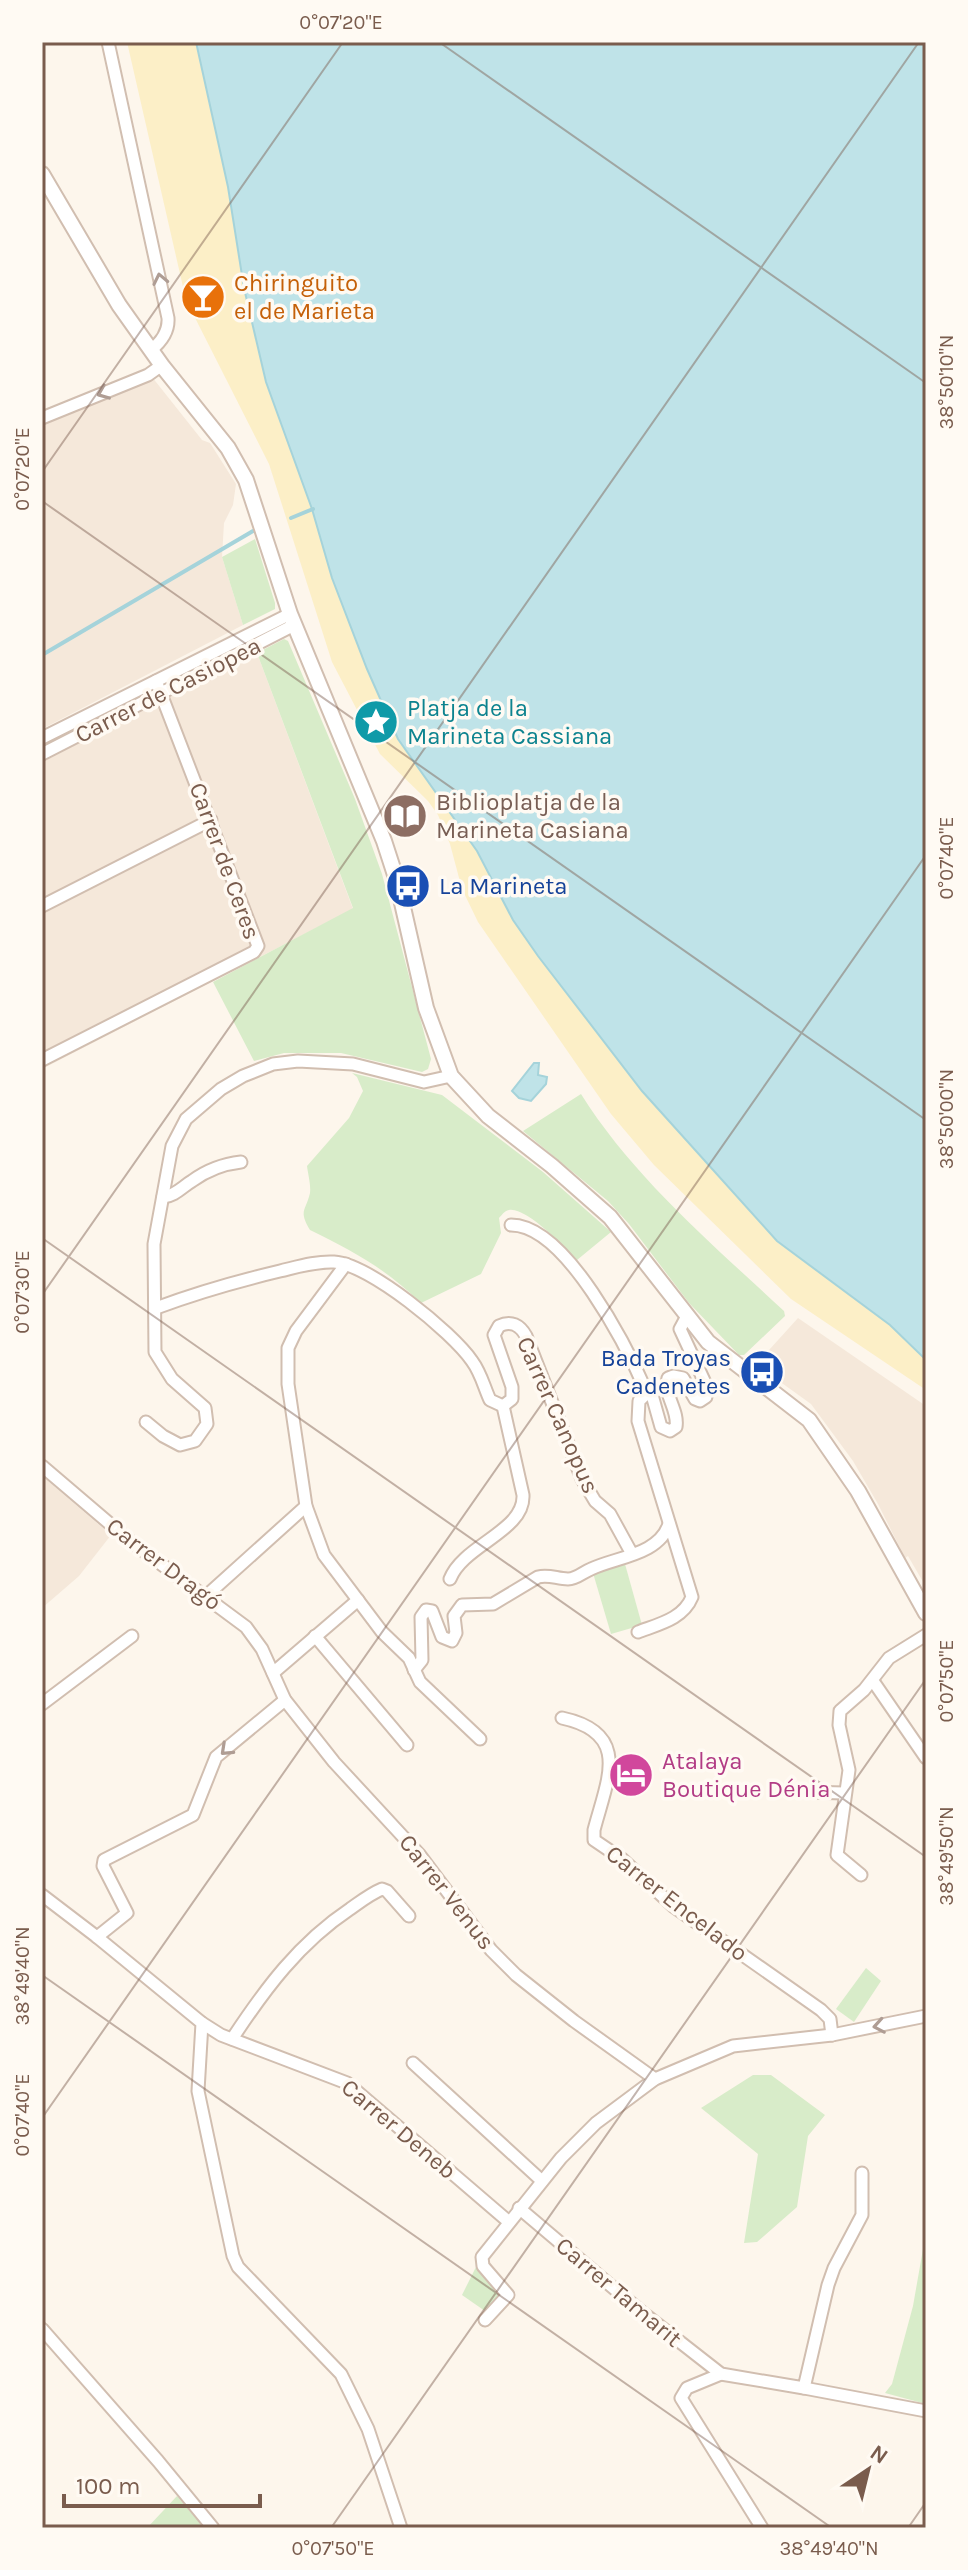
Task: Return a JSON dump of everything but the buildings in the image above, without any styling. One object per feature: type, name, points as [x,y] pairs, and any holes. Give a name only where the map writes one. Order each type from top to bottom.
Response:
[{"type":"street","points":[[108,42],[168,318],[168,327],[162,339],[151,350]]},
{"type":"street","points":[[45,181],[108,289],[242,471],[292,620],[384,841],[397,881],[426,1008],[451,1076],[488,1116],[610,1217],[708,1342],[809,1420],[858,1491],[926,1613]]},
{"type":"street","points":[[42,418],[148,375],[162,365]]},
{"type":"street","name":"Carrer de Casiopea","points":[[42,738],[156,681],[292,620]]},
{"type":"street","name":"Carrer de Casiopea","points":[[42,754],[161,693],[292,620]]},
{"type":"street","name":"Carrer de Ceres","points":[[42,1060],[257,949],[259,943],[156,681]]},
{"type":"street","points":[[42,906],[211,820]]},
{"type":"street","points":[[146,1422],[180,1445],[195,1441],[207,1424],[208,1415],[200,1401],[172,1379],[155,1352],[156,1308],[152,1261],[172,1146],[186,1119],[221,1089],[253,1071],[284,1062],[353,1064],[424,1082],[451,1076]]},
{"type":"street","points":[[163,1197],[173,1195],[217,1167],[241,1162]]},
{"type":"street","points":[[511,1225],[532,1230],[571,1266],[615,1326],[647,1393],[656,1400],[661,1427],[670,1431],[677,1424],[666,1389],[668,1378],[677,1375],[683,1378],[695,1399],[700,1401],[706,1397],[707,1387],[680,1329],[687,1316]]},
{"type":"street","points":[[156,1308],[207,1290],[285,1270],[323,1262],[346,1264]]},
{"type":"street","points":[[346,1264],[296,1331],[288,1348],[288,1384],[306,1506],[324,1555],[382,1632],[409,1658],[420,1682],[480,1739]]},
{"type":"street","name":"Carrer Canopus","points":[[346,1264],[377,1280],[445,1331],[475,1364],[490,1400],[503,1406]]},
{"type":"street","name":"Carrer Canopus","points":[[503,1406],[513,1395],[494,1335],[499,1326],[508,1323],[519,1326],[526,1336],[582,1479],[595,1501],[610,1514],[632,1554]]},
{"type":"street","points":[[638,1632],[671,1620],[681,1613],[692,1597],[638,1421],[639,1401],[647,1393]]},
{"type":"street","name":"Carrer Canopus","points":[[450,1579],[460,1560],[516,1518],[522,1507],[523,1495],[503,1406]]},
{"type":"street","name":"Carrer Dragó","points":[[42,1466],[130,1541],[246,1627],[262,1649],[273,1673]]},
{"type":"street","points":[[206,1596],[306,1506]]},
{"type":"street","points":[[414,1670],[422,1660],[421,1617],[426,1610],[435,1614],[442,1637],[452,1641],[456,1633],[454,1616],[462,1605],[493,1604],[546,1575],[569,1579],[632,1554],[663,1537],[669,1524]]},
{"type":"street","points":[[273,1673],[358,1600]]},
{"type":"street","points":[[861,1875],[837,1855],[849,1770],[838,1717],[845,1706],[873,1681],[889,1658],[926,1635]]},
{"type":"street","points":[[42,1704],[132,1636]]},
{"type":"street","points":[[315,1636],[407,1745]]},
{"type":"street","name":"Carrer Venus","points":[[273,1673],[285,1700],[334,1762],[419,1854],[491,1950],[516,1975],[574,2021],[655,2079]]},
{"type":"street","points":[[873,1681],[926,1758]]},
{"type":"street","points":[[97,1937],[127,1913],[103,1866],[104,1860],[193,1815],[216,1757],[285,1700]]},
{"type":"street","name":"Carrer Encelado","points":[[562,1718],[588,1727],[604,1743],[610,1755],[611,1766],[594,1840],[622,1859],[673,1906],[821,2010],[830,2019],[832,2035]]},
{"type":"street","points":[[806,1792],[844,1793]]},
{"type":"street","points":[[232,2039],[287,1963],[312,1937],[344,1913],[382,1889],[409,1916]]},
{"type":"street","name":"Carrer Deneb","points":[[42,1895],[202,2023],[232,2039],[347,2083],[509,2222]]},
{"type":"street","points":[[485,2320],[508,2295],[483,2266],[482,2257],[519,2208],[596,2123],[655,2079],[733,2046],[832,2035],[926,2016]]},
{"type":"street","points":[[202,2023],[198,2091],[233,2256],[238,2267],[341,2374],[368,2429],[400,2527]]},
{"type":"street","points":[[413,2063],[542,2181]]},
{"type":"street","points":[[804,2388],[831,2277],[862,2215],[862,2173]]},
{"type":"street","name":"Carrer Tamarit","points":[[519,2208],[721,2374],[926,2411]]},
{"type":"street","points":[[42,2329],[213,2528]]},
{"type":"street","points":[[721,2374],[687,2388],[681,2398],[762,2528]]},
{"type":"shaded area","points":[[152,377],[202,440],[210,443],[236,484],[233,505],[224,523],[222,557],[243,625],[42,729],[42,424]]},
{"type":"shaded area","points":[[257,653],[353,909],[42,1069],[42,762]]},
{"type":"shaded area","points":[[798,1318],[926,1406],[926,1587],[908,1556],[905,1558],[853,1461],[811,1404],[761,1368],[760,1360]]},
{"type":"shaded area","points":[[42,1476],[111,1535],[79,1576],[42,1608]]},
{"type":"green space","points":[[255,539],[275,609],[243,625],[222,557]]},
{"type":"green space","points":[[284,639],[288,641],[355,799],[382,874],[431,1059],[428,1069],[422,1072],[341,1053],[284,1053],[254,1061],[213,982],[353,908],[257,653]]},
{"type":"green space","points":[[352,1073],[442,1095],[543,1172],[611,1232],[577,1260],[535,1221],[517,1211],[507,1211],[499,1218],[501,1233],[481,1274],[421,1303],[368,1262],[310,1230],[304,1218],[310,1190],[307,1166],[349,1118],[363,1091]]},
{"type":"green space","points":[[581,1094],[649,1181],[784,1311],[785,1316],[744,1355],[739,1355],[689,1303],[608,1201],[523,1131]]},
{"type":"green space","points":[[625,1564],[642,1625],[611,1634],[593,1573]]},
{"type":"green space","points":[[866,1968],[881,1981],[854,2022],[836,2009]]},
{"type":"green space","points":[[753,2075],[771,2075],[825,2115],[808,2136],[797,2207],[757,2242],[744,2243],[758,2154],[701,2108]]},
{"type":"green space","points":[[926,2232],[926,2404],[885,2393],[892,2384],[913,2306]]},
{"type":"green space","points":[[477,2265],[498,2291],[498,2296],[485,2311],[462,2295]]},
{"type":"green space","points":[[177,2496],[204,2528],[147,2528]]},
{"type":"sand","name":"Platja de la Marineta Cassiana","points":[[127,42],[196,42],[228,187],[244,288],[266,382],[312,509],[332,578],[398,739],[477,851],[513,920],[642,1091],[777,1241],[890,1325],[926,1360],[926,1390],[791,1299],[654,1165],[611,1114],[478,922],[462,889],[450,844],[438,815],[380,754],[332,662],[269,464],[186,300]]},
{"type":"water","points":[[196,42],[926,42],[926,1360],[890,1325],[777,1241],[642,1091],[513,920],[477,851],[398,739],[332,578],[312,509],[266,382],[244,288],[228,187]]},
{"type":"water","points":[[534,1063],[539,1063],[538,1075],[547,1077],[546,1084],[531,1101],[519,1098],[512,1091]]},
{"type":"waterway","points":[[291,518],[313,509]]},
{"type":"waterway","points":[[42,655],[253,531]]},
{"type":"place","name":"Chiringuito el de Marieta","points":[[203,297]]},
{"type":"place","name":"Platja de la Marineta Cassiana","points":[[376,722]]},
{"type":"place","name":"Biblioplatja de la Marineta Casiana","points":[[405,816]]},
{"type":"place","name":"La Marineta","points":[[408,886]]},
{"type":"place","name":"Bada Troyas Cadenetes","points":[[762,1372]]},
{"type":"place","name":"Atalaya Boutique Dénia","points":[[631,1775]]}]
